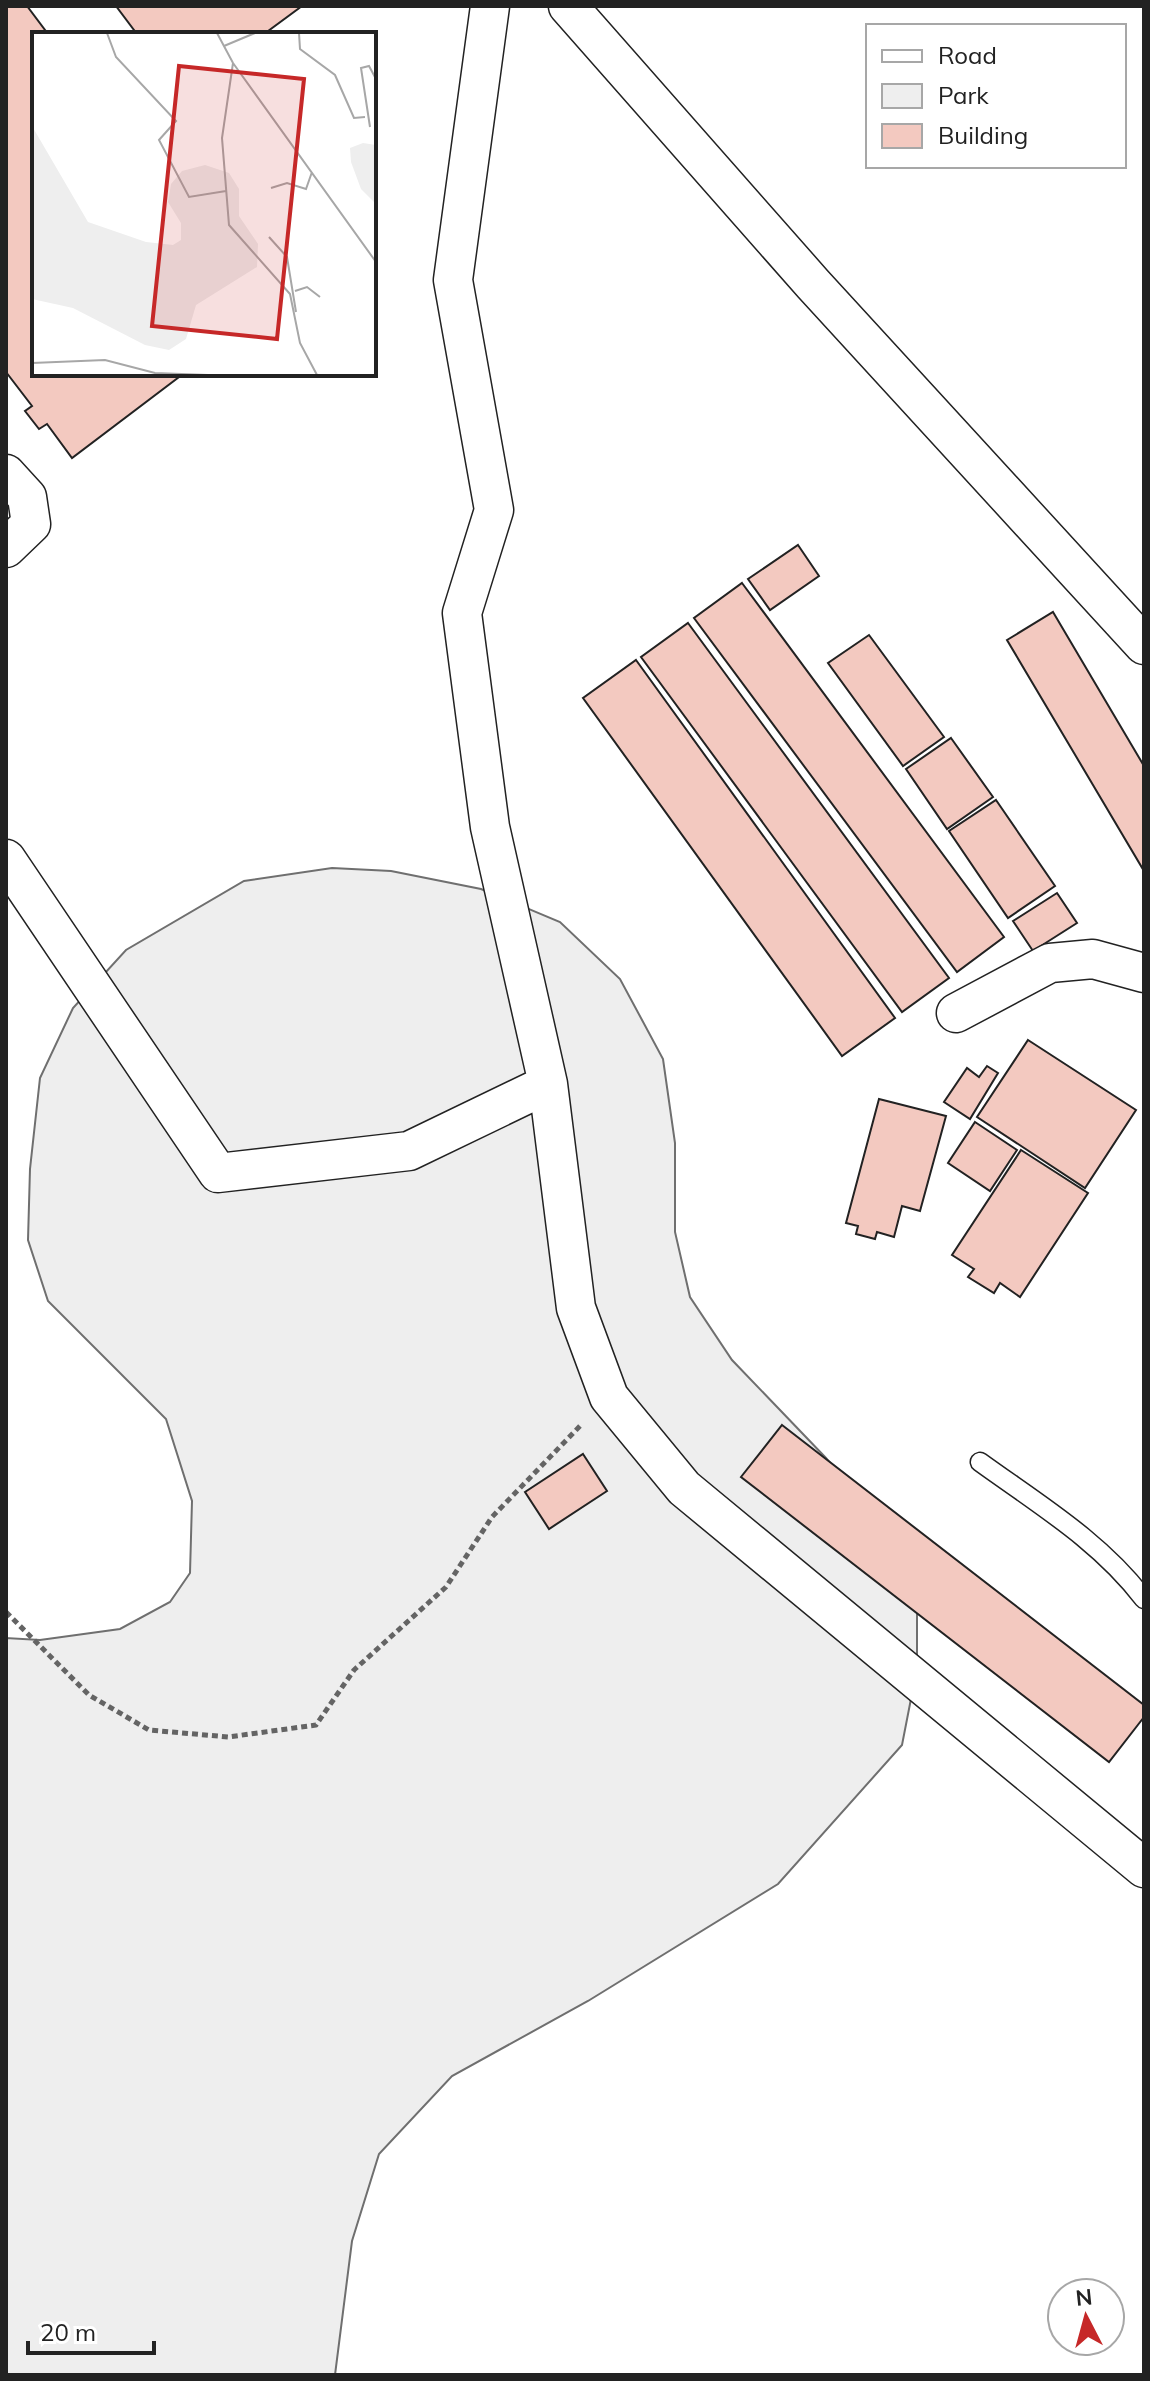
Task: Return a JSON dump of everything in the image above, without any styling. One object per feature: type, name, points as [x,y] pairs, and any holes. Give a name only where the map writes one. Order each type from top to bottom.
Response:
[{"type":"street","points":[[490,6],[453,280],[494,510],[462,613],[490,827],[548,1084],[576,1308],[609,1397],[684,1488],[1144,1868]]},
{"type":"street","points":[[568,6],[813,284],[1144,645]]},
{"type":"street","points":[[6,474],[27,497],[31,524],[6,548]]},
{"type":"street","points":[[6,859],[218,1173],[409,1151],[548,1084]]},
{"type":"street","points":[[956,1013],[1050,963],[1093,959],[1144,973]]},
{"type":"lane","points":[[980,1462],[1085,1537],[1121,1569],[1144,1599]]},
{"type":"path","points":[[6,1612],[89,1695],[149,1730],[228,1737],[316,1725],[354,1670],[446,1587],[492,1517],[609,1397]]},
{"type":"green space","points":[[332,868],[391,871],[481,889],[560,922],[620,979],[663,1059],[675,1143],[675,1232],[690,1297],[732,1360],[826,1458],[892,1537],[917,1610],[917,1668],[902,1745],[778,1884],[588,2001],[452,2076],[379,2154],[352,2241],[335,2375],[6,2375],[6,1638],[40,1640],[120,1629],[170,1602],[190,1573],[192,1501],[166,1419],[48,1301],[28,1240],[30,1169],[40,1078],[73,1008],[126,950],[244,881]]},
{"type":"building","points":[[6,6],[27,6],[46,32],[32,32],[32,376],[180,376],[72,458],[47,424],[39,429],[25,411],[32,406],[6,372]]},
{"type":"building","points":[[116,6],[302,6],[267,32],[136,32]]},
{"type":"building","points":[[798,545],[819,576],[770,610],[748,579]]},
{"type":"building","points":[[742,583],[1004,937],[957,972],[694,618]]},
{"type":"building","points":[[1053,612],[1144,766],[1144,871],[1007,640]]},
{"type":"building","points":[[688,623],[949,978],[902,1012],[641,657]]},
{"type":"building","points":[[869,635],[944,737],[903,766],[828,663]]},
{"type":"building","points":[[636,660],[895,1018],[842,1056],[583,698]]},
{"type":"building","points":[[951,738],[993,797],[947,829],[906,769]]},
{"type":"building","points":[[996,800],[1055,886],[1008,918],[949,831]]},
{"type":"building","points":[[1057,893],[1077,923],[1033,951],[1013,921]]},
{"type":"building","points":[[1028,1040],[1136,1110],[1085,1188],[977,1117]]},
{"type":"building","points":[[987,1066],[998,1073],[970,1119],[944,1102],[967,1068],[979,1077]]},
{"type":"building","points":[[879,1099],[946,1116],[920,1211],[902,1206],[894,1237],[877,1232],[875,1239],[856,1234],[858,1226],[846,1223]]},
{"type":"building","points":[[975,1122],[1017,1150],[990,1191],[948,1163]]},
{"type":"building","points":[[1021,1150],[1088,1193],[1020,1297],[1000,1283],[994,1293],[968,1277],[974,1269],[952,1255]]},
{"type":"building","points":[[782,1425],[1144,1705],[1144,1717],[1109,1762],[741,1477]]},
{"type":"building","points":[[583,1454],[607,1491],[549,1529],[525,1492]]}]
